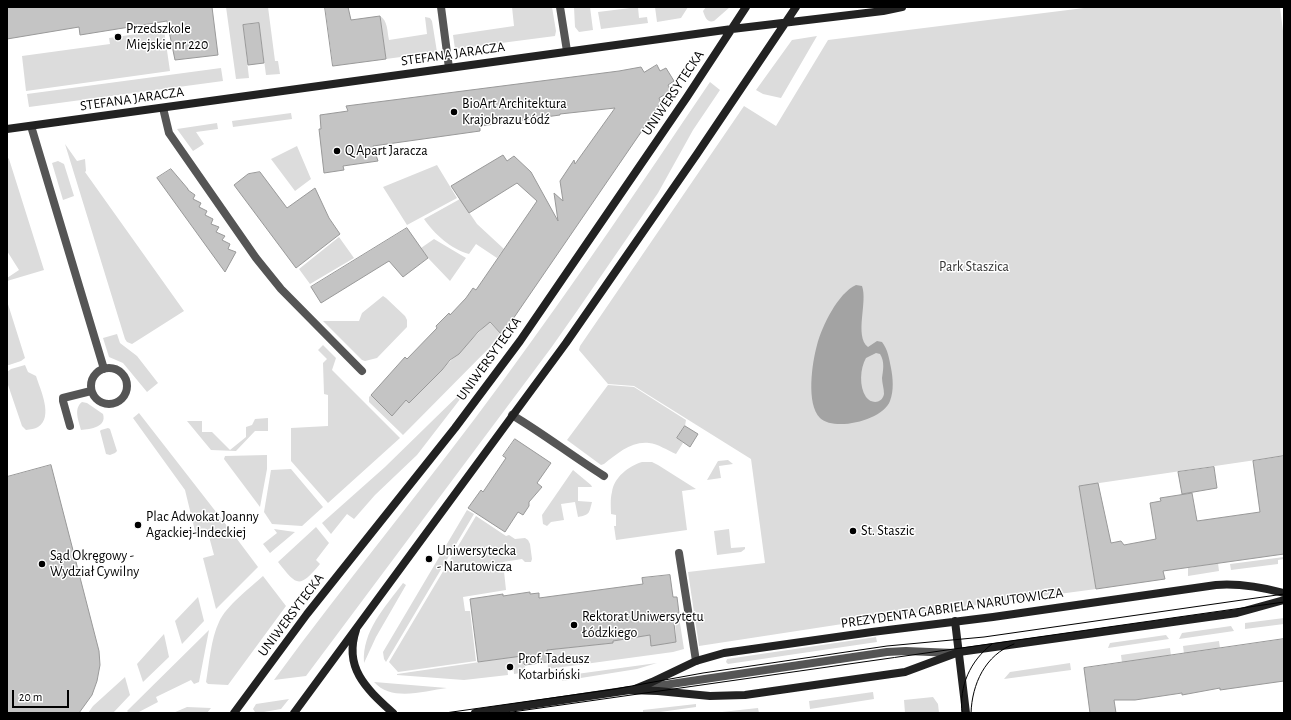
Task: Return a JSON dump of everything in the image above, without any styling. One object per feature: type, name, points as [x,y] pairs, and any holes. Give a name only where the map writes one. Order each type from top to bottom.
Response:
[{"type":"street","name":"UNIWERSYTECKA","points":[[234,713],[307,614],[455,428],[520,341],[674,116],[746,7]]},
{"type":"street","points":[[294,713],[566,343],[698,154],[796,7]]},
{"type":"street","name":"STEFANA JARACZA","points":[[7,129],[732,28],[883,11],[902,7]]},
{"type":"street","name":"PREZYDENTA GABRIELA NARUTOWICZA","points":[[630,690],[652,682],[696,661],[724,653],[1221,584],[1256,586],[1284,593]]},
{"type":"street","name":"PREZYDENTA GABRIELA NARUTOWICZA","points":[[475,713],[630,690],[710,696],[745,695],[905,672],[959,652],[1237,613],[1284,600]]},
{"type":"street","points":[[955,622],[966,713]]},
{"type":"street","points":[[359,624],[355,632],[353,648],[353,657],[358,673],[363,683],[371,693],[393,713]]},
{"type":"lane","points":[[441,7],[449,68]]},
{"type":"lane","points":[[560,7],[567,51]]},
{"type":"lane","points":[[163,108],[168,133],[256,258],[280,289],[362,371]]},
{"type":"lane","points":[[31,126],[104,369]]},
{"type":"lane","points":[[104,369],[121,372],[127,388],[122,398],[113,404],[107,404],[97,400],[91,391],[90,386],[95,375],[104,369]]},
{"type":"lane","points":[[70,426],[63,398],[91,391]]},
{"type":"lane","points":[[512,415],[604,476]]},
{"type":"lane","points":[[679,553],[696,661]]},
{"type":"lane","points":[[630,690],[888,652],[959,652]]},
{"type":"green space","points":[[226,7],[268,7],[275,61],[278,61],[280,74],[266,75],[259,23],[243,25],[249,78],[236,79]]},
{"type":"green space","points":[[512,7],[552,7],[556,31],[555,36],[455,49],[453,35],[514,26]]},
{"type":"green space","points":[[574,7],[590,7],[593,30],[579,32],[575,27]]},
{"type":"green space","points":[[638,7],[639,18],[647,17],[648,23],[601,29],[598,12]]},
{"type":"green space","points":[[655,7],[688,7],[681,18],[657,22]]},
{"type":"green space","points":[[706,7],[730,7],[714,21],[710,21],[707,19],[703,11]]},
{"type":"green space","name":"Park Staszica","points":[[1092,7],[1280,7],[1284,39],[1284,459],[1283,456],[1079,486],[1096,589],[888,617],[699,646],[688,572],[765,563],[751,459],[634,386],[608,384],[579,350],[580,346],[744,106],[776,126],[828,40]]},
{"type":"green space","points":[[380,16],[386,23],[389,40],[427,34],[425,17],[430,18],[432,21],[437,52],[386,59]]},
{"type":"green space","points":[[164,30],[170,71],[26,91],[22,56],[110,44],[109,38]]},
{"type":"green space","points":[[817,36],[781,98],[763,94],[756,90],[792,40]]},
{"type":"green space","points":[[221,68],[223,81],[29,107],[27,94]]},
{"type":"green space","points":[[710,82],[720,90],[693,130],[658,193],[551,348],[306,676],[274,680],[330,605],[446,457],[529,345],[582,271]]},
{"type":"green space","points":[[291,113],[292,119],[233,127],[232,121]]},
{"type":"green space","points":[[217,123],[218,129],[196,132],[204,144],[193,151],[177,129]]},
{"type":"green space","points":[[65,144],[77,161],[85,159],[85,172],[184,311],[132,344],[127,342],[125,339]]},
{"type":"green space","points":[[297,146],[311,179],[295,191],[271,159]]},
{"type":"green space","points":[[7,157],[9,159],[44,270],[7,281],[7,278],[19,270],[7,251]]},
{"type":"green space","points":[[58,161],[64,164],[74,196],[63,200],[52,163]]},
{"type":"green space","points":[[437,165],[457,198],[407,225],[383,187]]},
{"type":"green space","points":[[460,199],[477,224],[504,249],[497,258],[476,244],[469,254],[456,249],[438,235],[424,219]]},
{"type":"green space","points":[[339,237],[354,258],[310,284],[299,269]]},
{"type":"green space","points":[[434,239],[466,258],[450,281],[428,258],[421,248]]},
{"type":"green space","points":[[383,296],[405,316],[407,320],[407,327],[377,358],[365,361],[362,360],[323,321],[359,321],[362,313]]},
{"type":"green space","points":[[7,301],[25,358],[9,365],[7,365]]},
{"type":"green space","points":[[489,322],[502,335],[403,435],[369,402],[369,397],[371,395],[392,415],[406,400],[410,402]]},
{"type":"green space","points":[[117,334],[120,343],[137,356],[158,383],[147,392],[123,363],[109,357],[103,338]]},
{"type":"green space","points":[[323,345],[336,358],[332,370],[400,438],[328,503],[291,461],[291,428],[328,426],[328,395],[324,394],[323,363],[327,359],[318,350]]},
{"type":"green space","points":[[25,365],[28,372],[36,376],[43,395],[45,410],[43,422],[37,428],[26,430],[22,426],[7,382],[7,372],[11,369]]},
{"type":"green space","points":[[470,384],[471,385],[417,455],[375,495],[354,519],[347,514],[331,534],[322,523],[385,467]]},
{"type":"green space","points":[[608,385],[634,387],[686,420],[685,426],[678,438],[683,443],[676,454],[656,445],[642,443],[630,446],[601,465],[567,440]]},
{"type":"green space","points":[[82,402],[87,403],[103,414],[103,422],[100,425],[81,430],[77,412],[79,405]]},
{"type":"green space","points":[[139,413],[258,567],[216,609],[203,558],[214,555],[207,529],[195,531],[185,490],[133,418]]},
{"type":"green space","points":[[268,418],[268,431],[255,431],[236,451],[211,450],[187,421],[202,421],[202,432],[212,432],[230,450],[246,437],[246,427],[252,425],[255,419]]},
{"type":"green space","points":[[108,428],[110,429],[117,451],[110,455],[106,454],[100,431]]},
{"type":"green space","points":[[267,455],[267,469],[260,507],[224,459],[225,456]]},
{"type":"green space","points":[[728,460],[733,464],[719,466],[721,478],[707,480],[718,461]]},
{"type":"green space","points":[[642,462],[652,462],[658,465],[696,489],[682,491],[687,530],[616,540],[614,526],[616,526],[616,515],[611,514],[611,497],[613,487],[619,477],[627,469]]},
{"type":"green space","points":[[291,469],[323,507],[302,526],[272,524],[264,512],[271,470]]},
{"type":"green space","points":[[573,470],[592,487],[578,487],[578,501],[592,502],[589,511],[587,514],[578,517],[575,502],[561,504],[564,520],[551,522],[547,526],[543,524],[542,515]]},
{"type":"green space","points":[[467,510],[474,514],[386,662],[383,652]]},
{"type":"green space","points":[[476,516],[506,536],[509,535],[515,539],[525,538],[528,540],[530,544],[531,562],[525,562],[522,559],[503,562],[506,590],[463,597],[465,611],[470,611],[476,661],[398,672],[389,662]]},
{"type":"green space","points":[[316,527],[329,543],[316,560],[320,564],[313,572],[302,581],[294,580],[278,562]]},
{"type":"green space","points":[[274,529],[295,532],[270,553],[263,544],[277,533]]},
{"type":"green space","points":[[729,529],[731,548],[745,547],[745,549],[741,552],[717,555],[714,531]]},
{"type":"green space","points":[[1284,557],[1284,559],[1278,560],[1278,564],[1231,570],[1230,564]]},
{"type":"green space","points":[[1218,563],[1219,571],[1188,576],[1188,568]]},
{"type":"green space","points":[[263,576],[286,606],[228,685],[208,684],[206,682],[214,636],[222,616]]},
{"type":"green space","points":[[403,583],[406,585],[376,637],[364,663],[364,651],[371,630],[382,610]]},
{"type":"green space","points":[[198,597],[204,621],[182,644],[175,621]]},
{"type":"green space","points":[[679,617],[684,649],[673,652],[548,669],[547,650],[613,643],[613,641],[650,635],[651,645],[676,642],[675,618]]},
{"type":"green space","points":[[1284,618],[1284,624],[1245,629],[1245,623]]},
{"type":"green space","points":[[1231,626],[1234,631],[1179,639],[1182,633]]},
{"type":"green space","points":[[209,630],[199,682],[194,684],[191,680],[156,697],[158,702],[137,713],[129,713],[127,711]]},
{"type":"green space","points":[[164,634],[169,657],[143,682],[137,664]]},
{"type":"green space","points":[[1166,635],[1169,639],[1108,648],[1110,643]]},
{"type":"green space","points":[[876,637],[877,642],[728,664],[726,662],[727,659]]},
{"type":"green space","points":[[1219,641],[1220,648],[1184,654],[1183,646]]},
{"type":"green space","points":[[1170,648],[1171,656],[1122,663],[1121,655]]},
{"type":"green space","points":[[522,654],[526,672],[514,674],[513,664],[507,665],[508,675],[464,680],[397,675],[514,657]]},
{"type":"green space","points":[[657,663],[637,669],[562,681],[562,676]]},
{"type":"green space","points":[[1070,663],[1071,670],[1004,679],[1010,672]]},
{"type":"green space","points":[[125,677],[130,695],[113,713],[88,713],[93,706]]},
{"type":"green space","points":[[374,682],[447,688],[409,694],[390,692],[381,688]]},
{"type":"green space","points":[[873,692],[874,699],[810,709],[809,701]]},
{"type":"green space","points":[[933,697],[938,704],[939,713],[905,713],[904,700]]},
{"type":"green space","points":[[289,699],[281,709],[258,713],[253,709],[256,704]]},
{"type":"green space","points":[[696,704],[696,707],[643,713],[643,710]]},
{"type":"green space","points":[[187,707],[211,708],[207,713],[173,713]]},
{"type":"green space","points":[[758,708],[759,713],[722,713],[722,712]]},
{"type":"shaded area","points":[[856,285],[862,286],[864,301],[862,335],[864,342],[868,347],[877,341],[882,342],[886,348],[890,364],[893,389],[890,401],[886,408],[878,414],[858,422],[836,424],[827,422],[820,418],[816,412],[813,403],[811,383],[812,372],[817,345],[827,320],[837,302],[849,289]],"holes":[[[876,353],[880,354],[883,363],[882,378],[884,394],[881,400],[873,402],[866,397],[862,388],[862,367],[866,358]]]},
{"type":"building","points":[[7,7],[212,7],[218,55],[175,60],[167,21],[80,35],[79,27],[7,39]]},
{"type":"building","points":[[325,7],[348,7],[351,20],[380,16],[386,59],[333,66]]},
{"type":"building","points":[[259,23],[264,63],[248,65],[243,25]]},
{"type":"building","points":[[657,65],[660,71],[666,68],[674,81],[668,85],[671,91],[659,98],[661,103],[502,335],[490,322],[478,332],[459,354],[450,360],[409,403],[406,400],[392,416],[371,395],[405,357],[407,359],[437,328],[436,326],[449,313],[450,315],[473,288],[476,290],[537,201],[517,183],[469,213],[451,186],[503,155],[507,161],[514,156],[531,172],[558,221],[554,193],[563,201],[560,181],[574,160],[575,164],[615,108],[560,114],[480,126],[480,131],[373,146],[378,161],[343,166],[344,170],[324,173],[319,129],[321,129],[320,115],[348,111],[346,106],[641,67],[644,72]]},
{"type":"building","points":[[171,169],[188,190],[195,195],[193,199],[201,203],[199,207],[207,211],[205,215],[213,219],[211,224],[219,227],[216,232],[225,236],[222,240],[230,244],[228,249],[236,252],[225,272],[157,178]]},
{"type":"building","points":[[260,172],[287,208],[315,188],[329,218],[340,234],[296,268],[234,185],[248,174]]},
{"type":"building","points":[[407,228],[428,258],[403,277],[389,261],[321,303],[311,287]]},
{"type":"building","points":[[685,426],[698,434],[690,447],[677,438]]},
{"type":"building","points":[[515,439],[551,463],[537,483],[542,487],[529,502],[529,506],[523,515],[518,512],[505,532],[468,508],[481,490],[483,492],[506,458],[503,456]]},
{"type":"building","points":[[1284,456],[1284,554],[1163,571],[1165,579],[1096,589],[1079,486],[1098,483],[1111,543],[1121,541],[1124,545],[1156,539],[1150,503],[1161,501],[1160,498],[1192,493],[1197,521],[1260,512],[1253,461]]},
{"type":"building","name":"Sąd Okręgowy - Wydział Cywilny","points":[[51,465],[99,651],[100,665],[97,681],[92,695],[79,713],[7,713],[7,477]]},
{"type":"building","points":[[1214,467],[1217,488],[1182,494],[1178,472]]},
{"type":"building","name":"Rektorat Uniwersytetu Łódzkiego","points":[[670,575],[673,597],[677,597],[679,613],[673,614],[676,642],[651,646],[650,635],[613,641],[613,643],[547,650],[547,662],[525,665],[522,656],[478,662],[470,599],[530,592],[530,594],[539,593],[539,598],[643,584],[642,578]]},
{"type":"building","points":[[1284,639],[1284,681],[1220,690],[1220,688],[1182,695],[1182,693],[1135,700],[1114,700],[1116,713],[1090,713],[1084,668]]},
{"type":"tram line","points":[[445,713],[615,689],[703,673],[887,646],[984,637],[1284,594]]},
{"type":"tram line","points":[[505,713],[1284,602]]},
{"type":"tram line","points":[[962,713],[962,693],[964,684],[972,666],[984,651],[992,644]]},
{"type":"tram line","points":[[971,713],[974,692],[977,681],[982,672],[995,655],[1014,644]]},
{"type":"place","name":"Przedszkole Miejskie nr 220","points":[[118,37]]},
{"type":"place","name":"BioArt Architektura Krajobrazu Łódź","points":[[454,112]]},
{"type":"place","name":"Q Apart Jaracza","points":[[337,151]]},
{"type":"place","name":"Plac Adwokat Joanny Agackiej-Indeckiej","points":[[138,525]]},
{"type":"place","name":"St. Staszic","points":[[853,531]]},
{"type":"place","name":"Uniwersytecka - Narutowicza","points":[[429,559]]},
{"type":"place","name":"Sąd Okręgowy - Wydział Cywilny","points":[[42,564]]},
{"type":"place","name":"Rektorat Uniwersytetu Łódzkiego","points":[[574,625]]},
{"type":"place","name":"Prof. Tadeusz Kotarbiński","points":[[510,667]]}]
